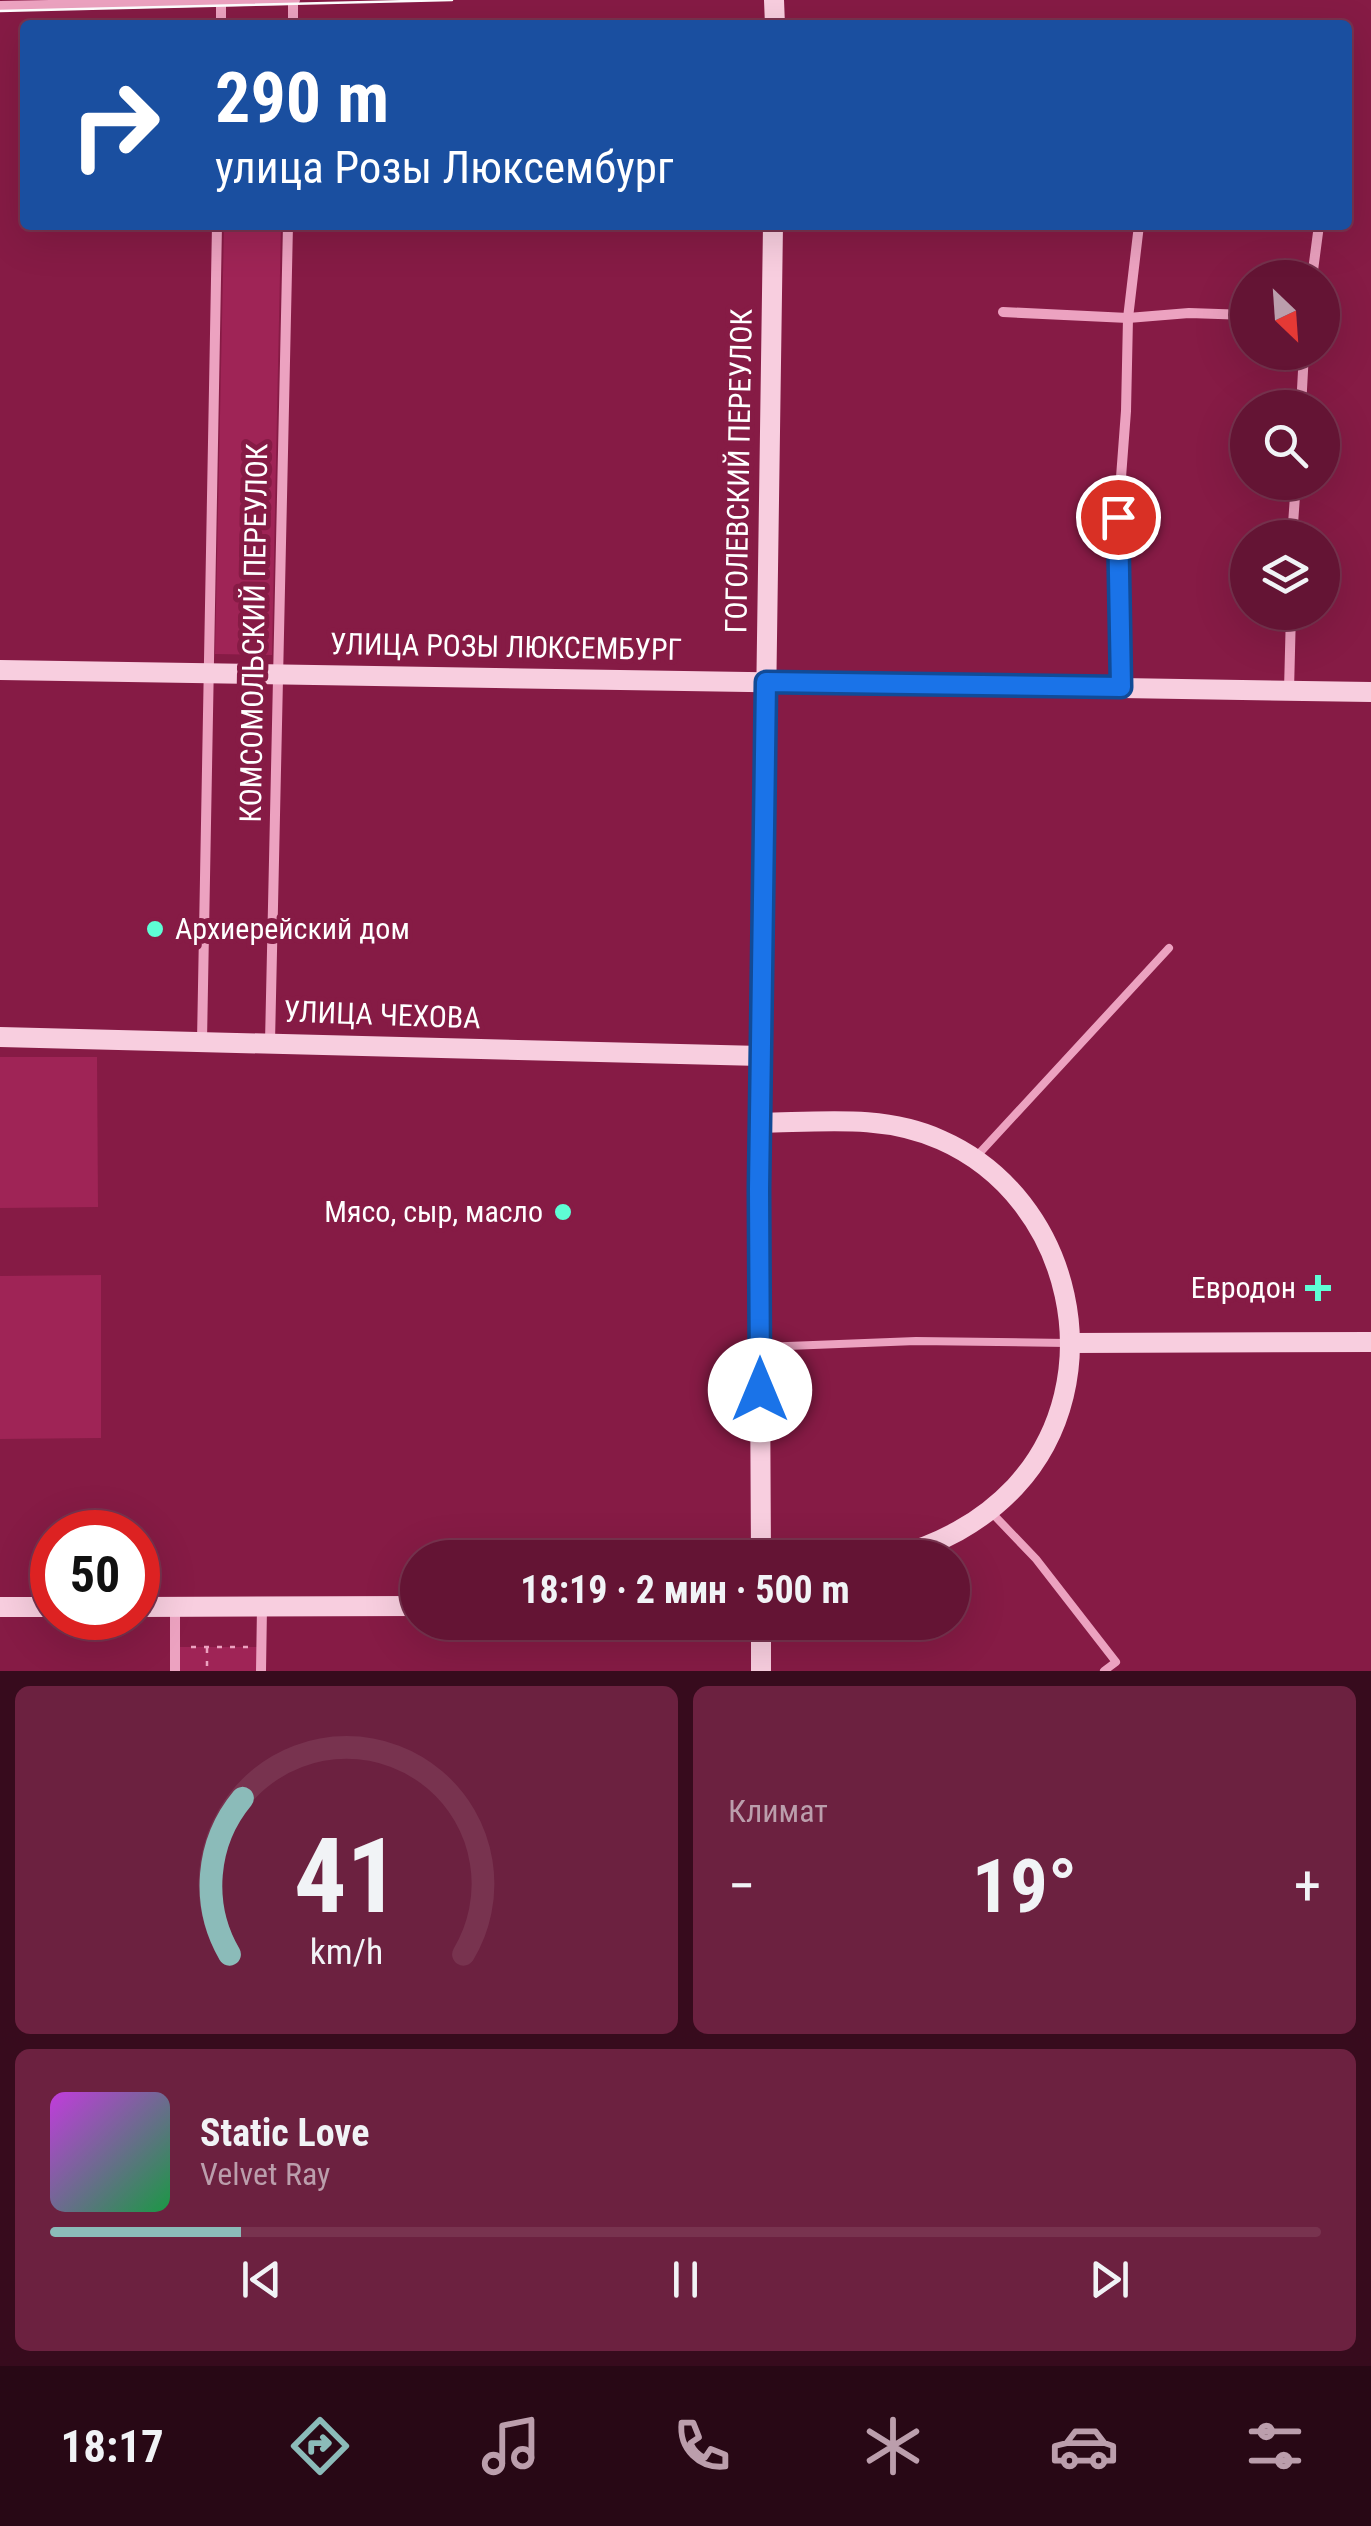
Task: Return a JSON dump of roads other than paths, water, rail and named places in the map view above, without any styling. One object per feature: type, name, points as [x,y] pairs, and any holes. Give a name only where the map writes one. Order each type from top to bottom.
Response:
[{"type":"main road","name":"ГОГОЛЕВСКИЙ ПЕРЕУЛОК","points":[[761,1540],[760,1123],[773,230]]},
{"type":"main road","name":"УЛИЦА РОЗЫ ЛЮКСЕМБУРГ","points":[[0,670],[1371,692]]},
{"type":"main road","name":"УЛИЦА ЧЕХОВА","points":[[0,1037],[761,1056]]},
{"type":"main road","points":[[760,1123],[871,1121],[942,1140],[975,1158],[1004,1182],[1028,1209],[1048,1241],[1061,1276],[1071,1344],[1066,1386],[1056,1422],[1017,1485],[990,1511],[943,1540]]},
{"type":"main road","points":[[1071,1344],[1371,1342]]},
{"type":"main road","points":[[160,1606],[400,1606]]},
{"type":"main road","points":[[0,1607],[30,1607]]},
{"type":"main road","points":[[761,1640],[761,1671]]},
{"type":"street","points":[[5,4],[294,0]]},
{"type":"street","name":"КОМСОМОЛЬСКИЙ ПЕРЕУЛОК","points":[[202,1040],[217,230]]},
{"type":"street","name":"КОМСОМОЛЬСКИЙ ПЕРЕУЛОК","points":[[270,1042],[288,230]]},
{"type":"street","points":[[1121,687],[1118,517],[1128,318],[1138,230]]},
{"type":"street","points":[[1314,260],[1318,230]]},
{"type":"street","points":[[1003,312],[1128,318],[1230,314]]},
{"type":"street","points":[[1289,690],[1291,630]]},
{"type":"street","points":[[174,1671],[175,1606]]},
{"type":"street","points":[[261,1671],[262,1606]]},
{"type":"lane","points":[[975,1158],[1169,948]]},
{"type":"lane","points":[[760,1346],[1071,1344]]},
{"type":"lane","points":[[990,1511],[1036,1560],[1116,1662],[1104,1671]]},
{"type":"tram line","points":[[0,11],[452,0]]},
{"type":"place","name":"Архиерейский дом","points":[[155,929]]},
{"type":"place","name":"Мясо, сыр, масло","points":[[563,1212]]},
{"type":"place","name":"Евродон","points":[[1318,1288]]}]
